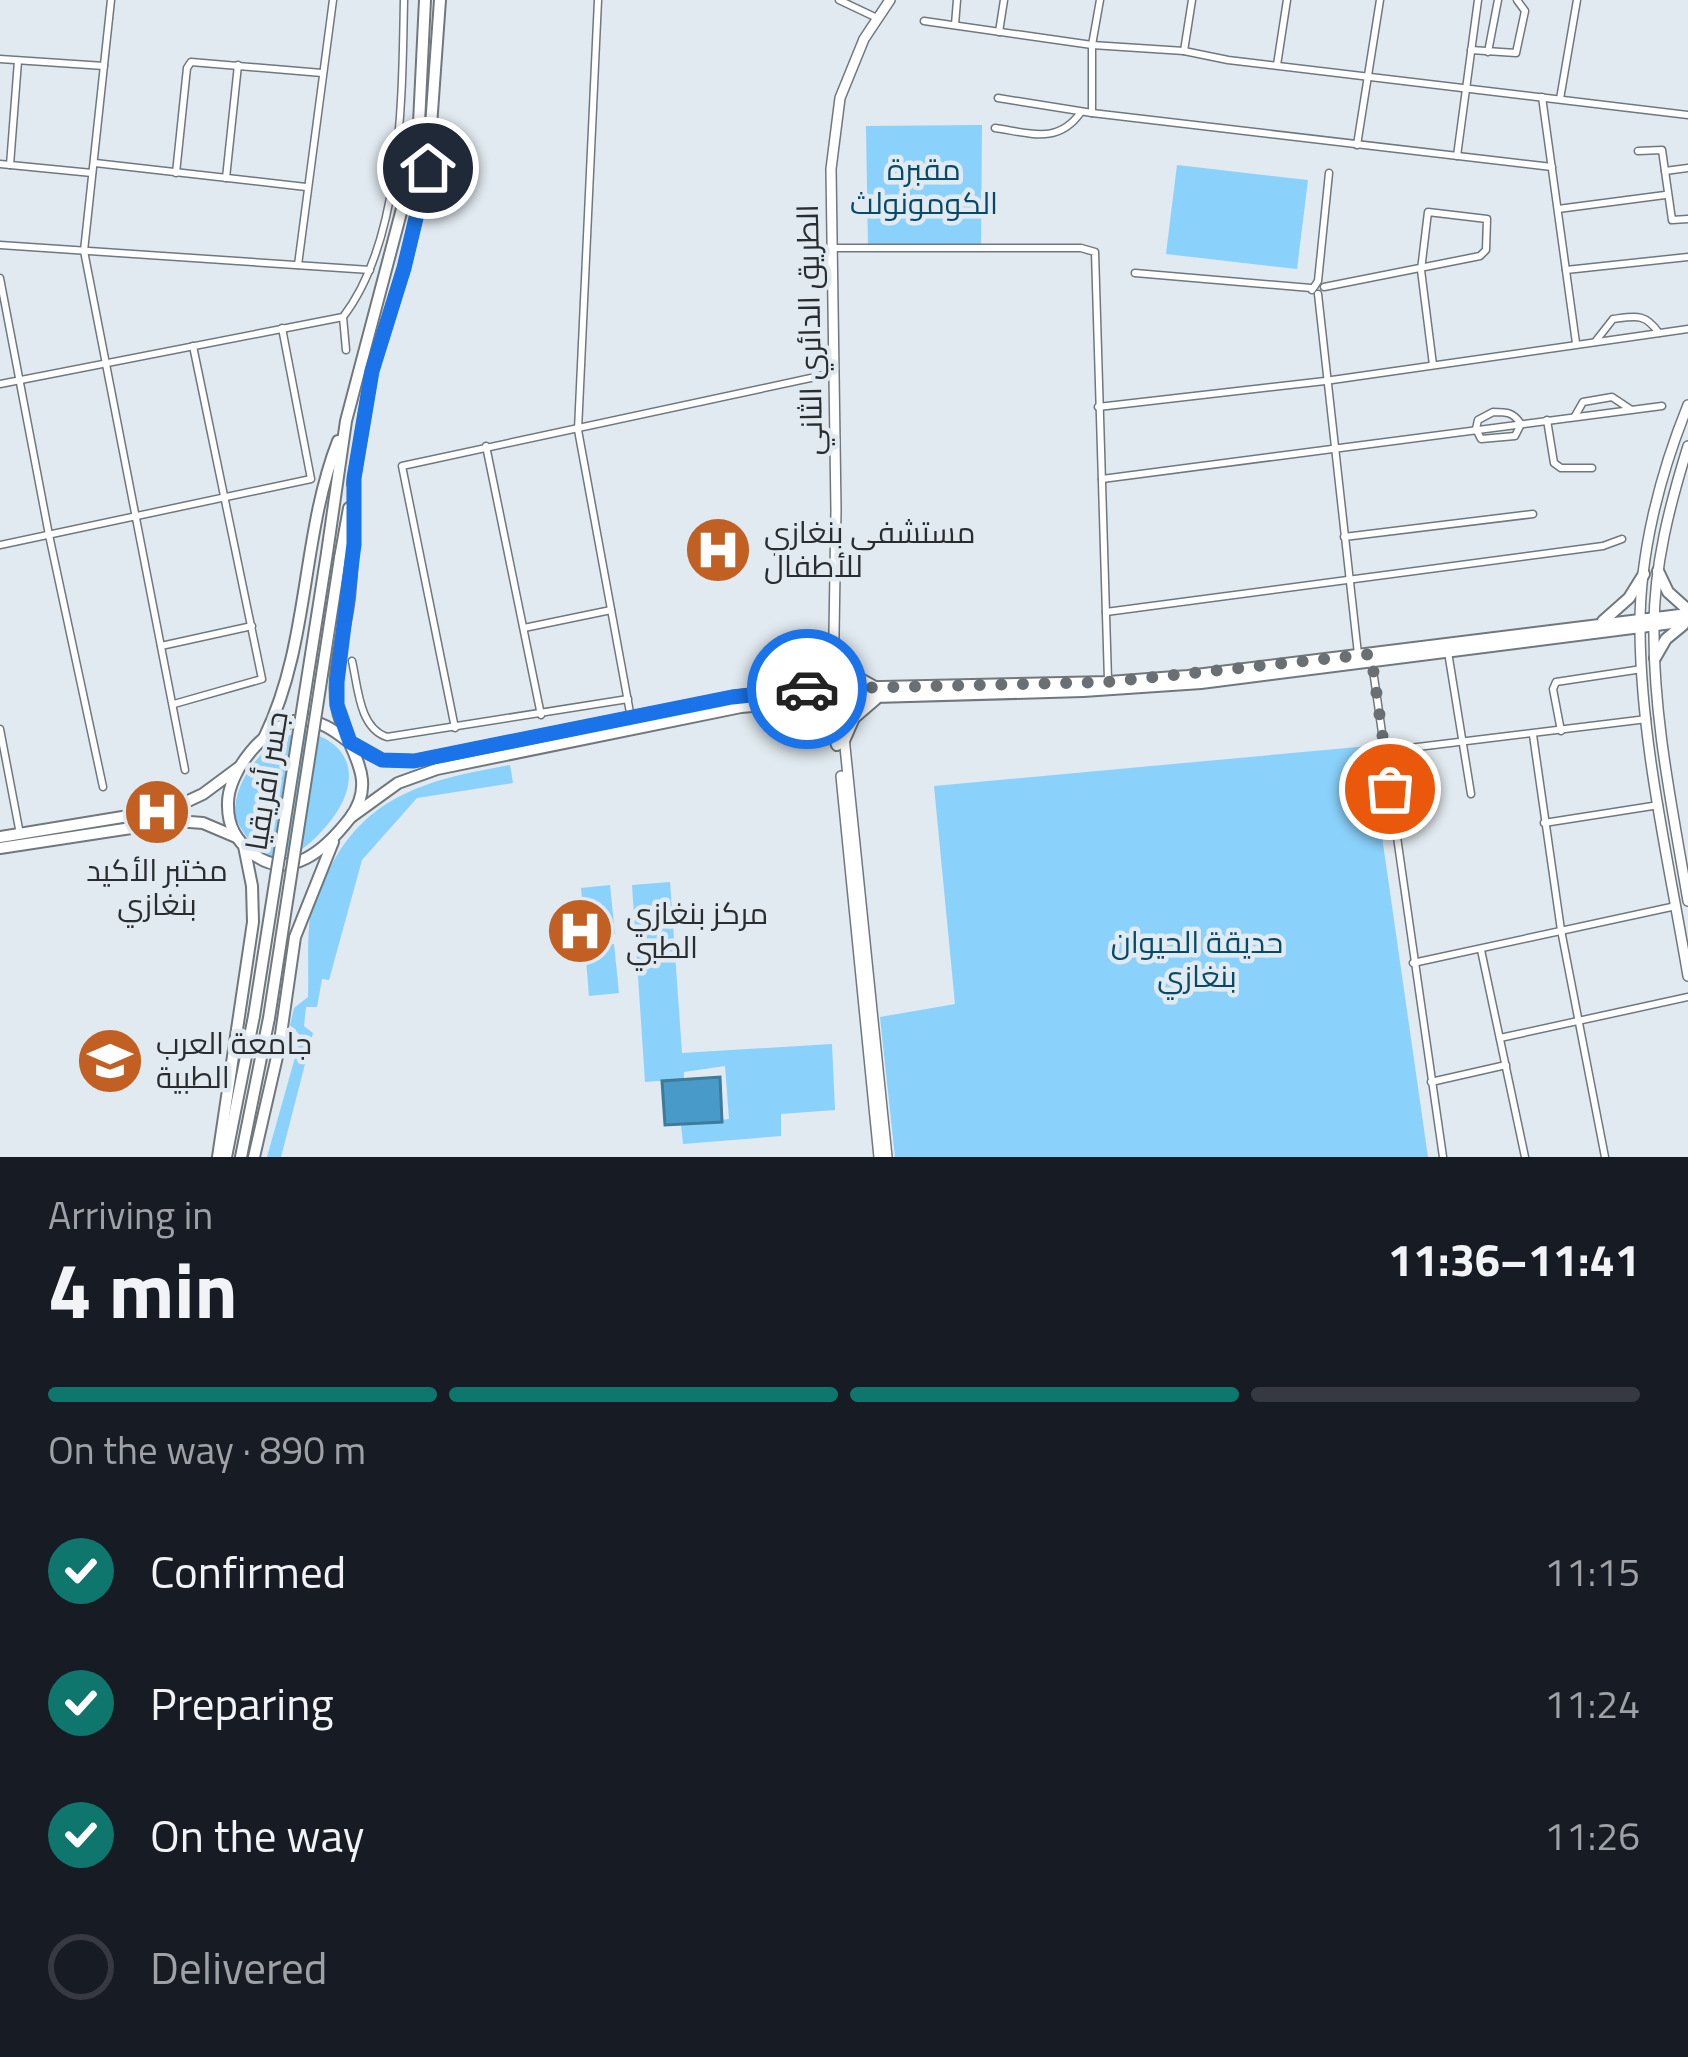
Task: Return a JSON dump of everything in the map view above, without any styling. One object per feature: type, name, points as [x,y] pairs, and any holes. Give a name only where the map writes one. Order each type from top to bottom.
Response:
[{"type":"highway","points":[[263,741],[291,673],[321,497],[346,421],[413,167],[425,0]]},
{"type":"highway","points":[[351,817],[363,779],[337,705],[337,682],[354,544],[354,478],[372,371],[428,168],[440,0]]},
{"type":"highway","name":"جسر أفريقيا","points":[[222,1157],[254,1016],[346,421]]},
{"type":"highway","name":"جسر أفريقيا","points":[[242,1157],[269,1018],[354,478]]},
{"type":"highway","points":[[1658,571],[1688,617]]},
{"type":"highway","points":[[1597,624],[1629,598],[1644,574]]},
{"type":"highway","points":[[790,689],[816,674],[836,653],[853,675],[880,692],[1108,682],[1448,652],[1688,617]]},
{"type":"highway","points":[[1655,658],[1688,617]]},
{"type":"highway","points":[[0,837],[171,809],[203,794],[241,766],[277,729],[303,720],[321,724],[382,760],[414,761],[790,689],[836,693],[1145,687],[1597,624],[1647,622]]},
{"type":"highway","points":[[840,744],[862,708],[880,692]]},
{"type":"highway","points":[[0,848],[177,821],[203,823],[271,864],[286,866],[310,857],[351,817],[398,783],[437,770],[715,711],[836,693]]},
{"type":"highway","points":[[777,704],[805,707],[821,716],[840,744]]},
{"type":"highway","points":[[222,1157],[253,922],[252,886],[240,842],[230,825],[228,797],[241,766]]},
{"type":"highway","points":[[254,1157],[279,1048],[295,938],[339,830]]},
{"type":"main road","name":"الطريق الدائري الثاني","points":[[836,693],[831,169],[840,98],[890,0]]},
{"type":"main road","points":[[1688,405],[1658,501],[1644,574],[1688,976]]},
{"type":"main road","points":[[1682,903],[1660,805],[1642,669],[1647,622],[1688,446]]},
{"type":"main road","points":[[836,693],[860,867],[883,1157]]},
{"type":"street","points":[[111,0],[84,251],[185,770]]},
{"type":"street","points":[[298,265],[333,0]]},
{"type":"street","points":[[346,350],[344,317],[370,270],[398,140],[404,0]]},
{"type":"street","points":[[598,0],[578,430],[632,718]]},
{"type":"street","points":[[839,0],[877,18]]},
{"type":"street","points":[[955,26],[957,0]]},
{"type":"street","points":[[999,32],[1004,0]]},
{"type":"street","points":[[1092,113],[1092,45],[1100,0]]},
{"type":"street","points":[[1184,51],[1192,0]]},
{"type":"street","points":[[1277,65],[1287,0]]},
{"type":"street","points":[[1357,145],[1380,0]]},
{"type":"street","points":[[1457,156],[1478,0]]},
{"type":"street","points":[[1488,52],[1498,0]]},
{"type":"street","points":[[1470,50],[1508,55],[1518,50],[1525,11],[1517,0]]},
{"type":"street","points":[[1560,99],[1577,0]]},
{"type":"street","points":[[924,21],[1688,115]]},
{"type":"street","points":[[0,59],[104,65]]},
{"type":"street","points":[[176,172],[187,68],[197,60],[322,73]]},
{"type":"street","points":[[10,165],[18,61]]},
{"type":"street","points":[[226,178],[238,65]]},
{"type":"street","points":[[1542,97],[1576,344]]},
{"type":"street","points":[[998,98],[1081,112],[1552,167]]},
{"type":"street","points":[[995,128],[1054,136],[1081,112]]},
{"type":"street","points":[[1638,151],[1661,149],[1672,220],[1688,219]]},
{"type":"street","points":[[0,164],[94,173]]},
{"type":"street","points":[[95,164],[308,187]]},
{"type":"street","points":[[1664,171],[1688,168]]},
{"type":"street","points":[[1329,173],[1318,287],[1325,381],[1349,579],[1385,751],[1443,1157]]},
{"type":"street","points":[[1558,209],[1666,195]]},
{"type":"street","points":[[1135,273],[1318,287],[1420,270],[1482,255],[1487,218],[1430,210],[1420,270],[1433,365]]},
{"type":"street","points":[[0,245],[370,270]]},
{"type":"street","points":[[833,248],[1090,248],[1099,259],[1098,407],[1108,682]]},
{"type":"street","points":[[1566,270],[1688,257]]},
{"type":"street","points":[[0,278],[104,787]]},
{"type":"street","points":[[1595,342],[1613,319],[1639,315],[1659,333]]},
{"type":"street","points":[[0,384],[344,317]]},
{"type":"street","points":[[0,545],[311,479],[283,328]]},
{"type":"street","points":[[1098,407],[1325,381],[1688,329]]},
{"type":"street","points":[[173,704],[262,680],[194,346]]},
{"type":"street","points":[[455,728],[401,470],[405,464],[834,373]]},
{"type":"street","points":[[1575,416],[1583,402],[1612,397],[1630,409]]},
{"type":"street","points":[[1102,479],[1662,406]]},
{"type":"street","points":[[1476,429],[1483,415],[1493,412],[1509,412],[1521,424]]},
{"type":"street","points":[[1547,420],[1554,463],[1561,468],[1592,468]]},
{"type":"street","points":[[1476,429],[1483,440],[1501,440],[1515,436],[1521,424]]},
{"type":"street","points":[[486,446],[541,715]]},
{"type":"street","points":[[1676,487],[1688,492]]},
{"type":"street","points":[[1344,537],[1533,514]]},
{"type":"street","points":[[1106,612],[1603,546],[1622,538]]},
{"type":"street","points":[[524,628],[611,610]]},
{"type":"street","points":[[161,646],[252,626]]},
{"type":"street","points":[[1448,652],[1471,794]]},
{"type":"street","points":[[352,662],[368,724],[376,734],[394,737],[628,699]]},
{"type":"street","points":[[1562,731],[1553,689],[1556,682],[1642,669]]},
{"type":"street","points":[[1385,751],[1647,719]]},
{"type":"street","points":[[0,733],[20,833]]},
{"type":"street","points":[[1533,735],[1561,930],[1605,1157]]},
{"type":"street","points":[[1544,823],[1660,805]]},
{"type":"street","points":[[1413,963],[1682,903]]},
{"type":"street","points":[[1480,950],[1525,1157]]},
{"type":"street","points":[[1500,1038],[1688,997]]},
{"type":"street","points":[[1431,1082],[1505,1065]]},
{"type":"green space","name":"مقبرة الكومونولث","points":[[982,125],[981,248],[868,249],[866,126]]},
{"type":"green space","points":[[1177,165],[1308,180],[1297,269],[1166,254]]},
{"type":"green space","points":[[303,731],[335,745],[344,756],[349,781],[338,810],[315,838],[291,855],[268,855],[235,818],[239,789],[264,752]]},
{"type":"green space","name":"حديقة الحيوان بنغازي","points":[[1369,746],[1428,1157],[895,1157],[880,1017],[955,1004],[934,786]]},
{"type":"green space","points":[[510,765],[513,783],[417,798],[362,860],[329,980],[322,979],[317,1007],[306,1007],[304,1026],[313,1033],[281,1157],[267,1157],[301,1036],[290,1025],[294,1008],[308,997],[312,905],[344,845],[382,807],[404,794]]},
{"type":"green space","points":[[670,882],[682,1053],[832,1044],[835,1110],[781,1114],[781,1136],[683,1144],[681,1124],[729,1119],[725,1066],[684,1072],[684,1079],[645,1082],[632,885]]},
{"type":"green space","points":[[610,885],[615,934],[585,937],[581,888]]},
{"type":"green space","points":[[614,944],[619,993],[589,996],[585,947]]},
{"type":"shaded area","points":[[720,1077],[722,1122],[665,1125],[662,1081]]},
{"type":"way so far","points":[[807,689],[1108,682],[1371,654],[1390,789]]},
{"type":"place","name":"مستشفى بنغازي للأطفال","points":[[718,550]]},
{"type":"place","name":"مختبر الأكيد بنغازي","points":[[157,812]]},
{"type":"place","name":"مركز بنغازي الطبي","points":[[580,931]]},
{"type":"place","name":"جامعة العرب الطبية","points":[[110,1061]]},
{"type":"route","points":[[428,168],[372,371],[354,478],[354,544],[337,682],[337,705],[350,742],[382,760],[414,761],[732,697],[807,689]]}]
